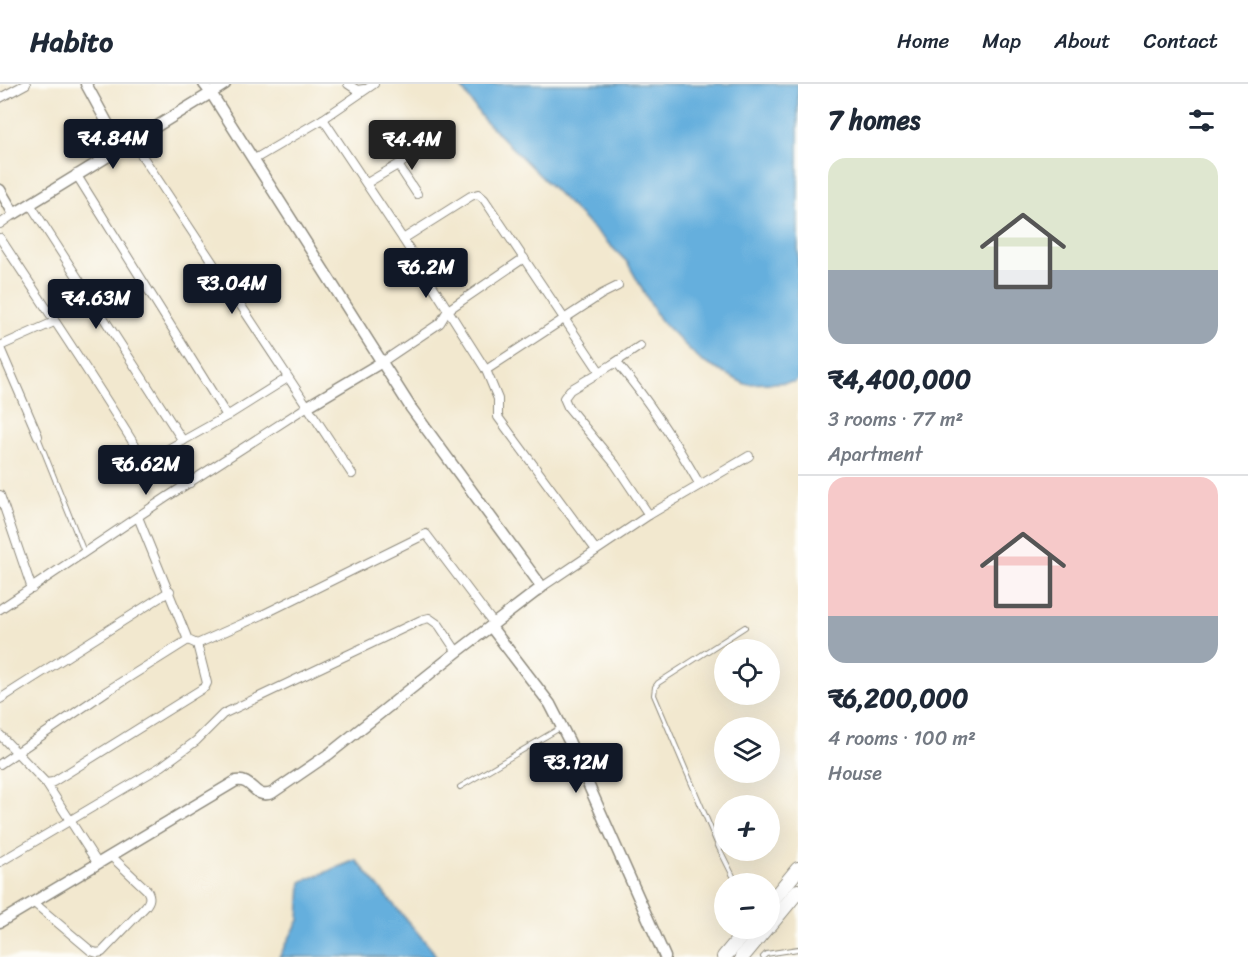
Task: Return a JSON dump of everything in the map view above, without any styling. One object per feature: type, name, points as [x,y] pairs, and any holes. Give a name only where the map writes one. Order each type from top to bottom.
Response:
[{"type":"highway","points":[[780,891],[798,869]]},
{"type":"highway","points":[[780,912],[798,891]]},
{"type":"highway","points":[[724,957],[739,939]]},
{"type":"highway","points":[[742,957],[757,939]]},
{"type":"street","points":[[0,98],[26,84]]},
{"type":"street","points":[[86,84],[121,148]]},
{"type":"street","points":[[0,224],[76,174],[133,142],[208,89],[225,84]]},
{"type":"street","points":[[348,84],[357,90],[365,89]]},
{"type":"street","points":[[253,160],[323,119],[374,84]]},
{"type":"street","points":[[208,89],[411,408],[542,587]]},
{"type":"street","points":[[323,119],[367,183],[486,370],[498,399],[498,417],[596,550]]},
{"type":"street","points":[[367,183],[445,137]]},
{"type":"street","points":[[133,142],[352,474]]},
{"type":"street","points":[[398,165],[417,194]]},
{"type":"street","points":[[76,174],[227,416]]},
{"type":"street","points":[[0,190],[14,214]]},
{"type":"street","points":[[403,239],[471,196],[478,194],[484,199],[600,372]]},
{"type":"street","points":[[30,204],[183,441]]},
{"type":"street","points":[[0,238],[54,322],[96,381],[145,462],[227,416],[286,379]]},
{"type":"street","points":[[0,609],[308,406],[382,362],[440,323],[448,310],[524,258]]},
{"type":"street","points":[[486,370],[564,318],[618,286]]},
{"type":"street","points":[[38,436],[0,347],[54,322]]},
{"type":"street","points":[[640,346],[570,390],[564,398],[567,407],[615,464],[649,515]]},
{"type":"street","points":[[613,364],[618,364],[649,405],[700,485]]},
{"type":"street","points":[[166,450],[190,483]]},
{"type":"street","points":[[0,922],[236,780],[248,782],[259,795],[265,796],[272,793],[329,754],[542,587],[649,515],[749,456]]},
{"type":"street","points":[[0,495],[32,589]]},
{"type":"street","points":[[138,517],[188,640],[197,644],[262,615],[426,534],[550,704],[665,957]]},
{"type":"street","points":[[0,699],[170,591]]},
{"type":"street","points":[[0,862],[162,766],[196,741],[223,714],[421,620],[429,618],[439,625],[457,652]]},
{"type":"street","points":[[0,764],[107,691],[188,640]]},
{"type":"street","points":[[46,783],[53,782],[205,687],[207,683],[197,644]]},
{"type":"street","points":[[0,735],[46,783],[98,864]]},
{"type":"street","points":[[33,902],[91,951],[97,954],[102,952],[150,901],[147,890],[111,856]]},
{"type":"lane","points":[[38,436],[84,553]]},
{"type":"lane","points":[[731,873],[718,848],[654,695],[658,683],[745,627]]},
{"type":"lane","points":[[460,787],[561,727]]},
{"type":"lane","points":[[763,957],[766,954],[798,949]]},
{"type":"water","points":[[464,84],[798,84],[798,378],[795,382],[745,384],[701,361],[659,319],[627,262],[483,119],[461,87]]},
{"type":"water","points":[[356,860],[436,957],[279,957],[299,920],[301,882]]}]
